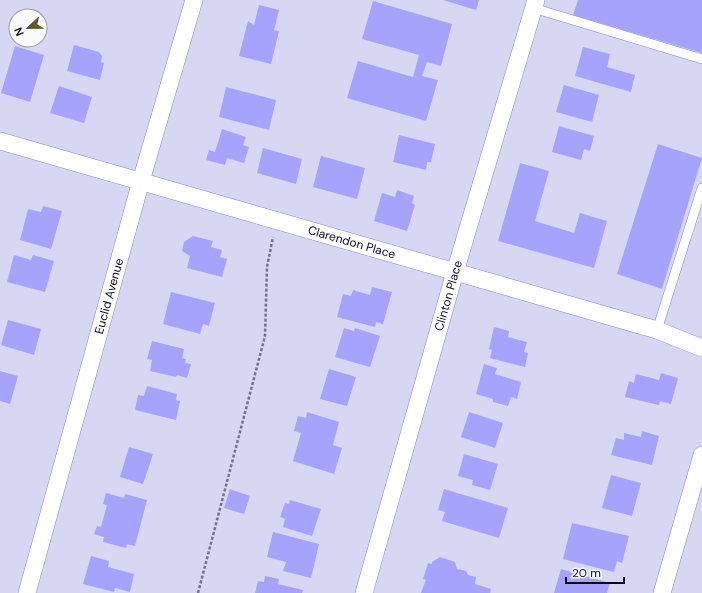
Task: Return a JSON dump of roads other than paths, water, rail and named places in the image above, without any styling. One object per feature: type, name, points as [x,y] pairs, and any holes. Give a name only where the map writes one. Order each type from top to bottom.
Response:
[{"type":"street","name":"Euclid Avenue","points":[[26,593],[141,181],[194,0]]},
{"type":"street","name":"Clinton Place","points":[[364,593],[455,272],[535,4]]},
{"type":"street","name":"Clarendon Place","points":[[0,141],[657,330],[702,348]]},
{"type":"street","points":[[662,593],[702,455]]},
{"type":"lane","points":[[535,4],[702,59]]},
{"type":"lane","points":[[657,330],[702,188]]}]
